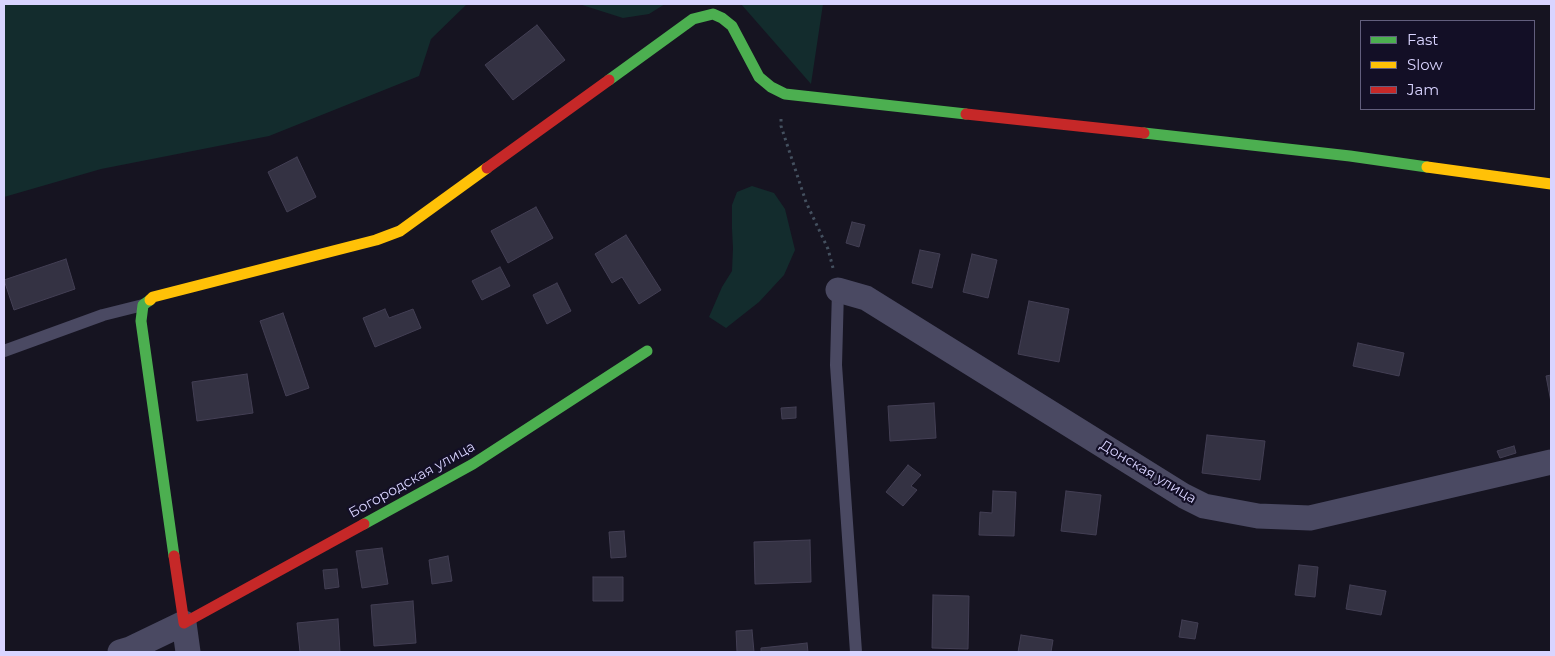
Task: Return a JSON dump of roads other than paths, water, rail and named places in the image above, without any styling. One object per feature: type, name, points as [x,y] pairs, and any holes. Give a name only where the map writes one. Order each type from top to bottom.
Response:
[{"type":"street","points":[[188,652],[141,321],[143,305],[153,297],[376,240],[400,231],[693,19],[713,14],[732,26],[759,76],[771,87],[785,94],[1350,156],[1551,184]]},
{"type":"street","name":"Донская улица","points":[[838,290],[866,298],[1184,496],[1204,506],[1258,516],[1310,518],[1551,462]]},
{"type":"street","name":"Богородская улица","points":[[184,623],[473,464],[647,351]]},
{"type":"street","points":[[120,652],[184,623]]},
{"type":"lane","points":[[838,290],[836,364],[856,652]]},
{"type":"lane","points":[[4,351],[103,315],[143,305]]}]
